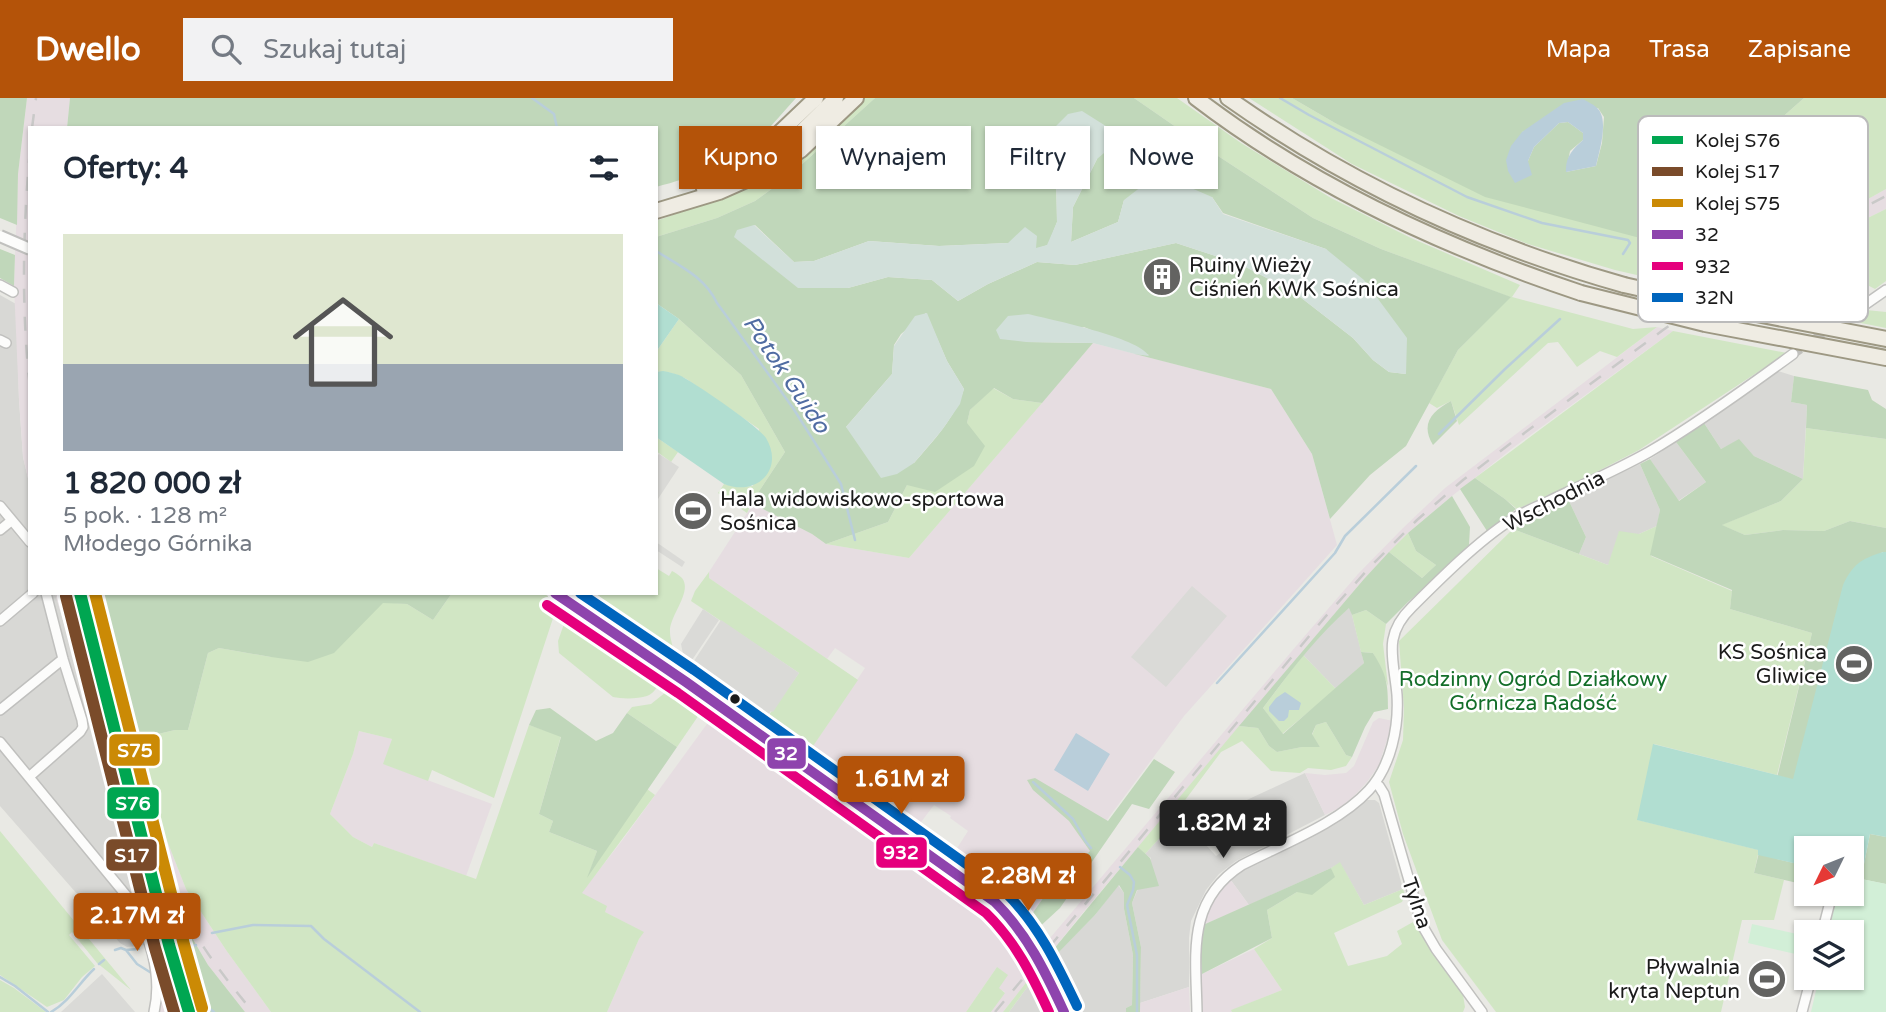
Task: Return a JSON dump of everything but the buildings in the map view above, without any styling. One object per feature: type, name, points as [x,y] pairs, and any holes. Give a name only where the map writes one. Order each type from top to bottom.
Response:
[{"type":"main road","points":[[685,201],[752,159],[816,98]]},
{"type":"main road","points":[[802,131],[836,98]]},
{"type":"main road","points":[[802,149],[856,98]]},
{"type":"main road","points":[[1196,98],[1241,131],[1337,189],[1442,241],[1581,293],[1638,307]]},
{"type":"main road","points":[[1228,98],[1332,164],[1427,213],[1530,255],[1594,276],[1638,287]]},
{"type":"main road","points":[[658,210],[723,189]]},
{"type":"main road","points":[[1697,322],[1886,358]]},
{"type":"main road","points":[[1798,322],[1886,339]]},
{"type":"street","points":[[0,236],[28,248]]},
{"type":"street","points":[[0,285],[13,292]]},
{"type":"street","points":[[1868,302],[1886,290]]},
{"type":"street","name":"Wschodnia","points":[[1375,783],[1388,758],[1397,722],[1392,643],[1398,624],[1409,609],[1481,542],[1512,519],[1649,452],[1793,354]]},
{"type":"street","points":[[0,506],[28,540]]},
{"type":"street","points":[[0,530],[11,521]]},
{"type":"street","points":[[0,621],[31,595]]},
{"type":"street","points":[[29,777],[83,727],[47,595]]},
{"type":"street","points":[[558,595],[686,682],[995,902],[1011,916],[1024,933],[1064,1012]]},
{"type":"street","points":[[0,710],[63,659]]},
{"type":"street","points":[[0,742],[137,911],[147,936],[154,966],[157,993],[155,1008]]},
{"type":"street","points":[[1197,1012],[1198,925],[1204,908],[1220,882],[1242,865],[1336,817],[1375,783]]},
{"type":"street","name":"Tylna","points":[[1375,783],[1384,794],[1422,925],[1476,1010]]},
{"type":"street","points":[[1802,1012],[1808,990]]},
{"type":"shaded area","points":[[27,98],[70,98],[67,126],[28,126],[28,478],[23,457],[14,286],[18,174]]},
{"type":"shaded area","points":[[1082,111],[1106,126],[1104,153],[1097,159],[1090,173],[1090,126],[1056,126],[1068,114]]},
{"type":"shaded area","points":[[1056,189],[1082,189],[1073,207],[1071,242],[1118,222],[1124,200],[1138,189],[1194,189],[1212,197],[1223,214],[1326,249],[1364,280],[1407,338],[1406,374],[1389,372],[1373,360],[1353,338],[1295,293],[1240,264],[1176,243],[1075,265],[1037,262],[958,301],[932,280],[888,277],[848,288],[798,288],[734,237],[737,230],[754,225],[794,262],[814,261],[869,241],[939,246],[1008,243],[1025,227],[1037,236],[1036,248],[1047,245],[1057,222]]},
{"type":"shaded area","points":[[1886,189],[1886,209],[1868,218],[1868,199]]},
{"type":"shaded area","points":[[0,295],[16,304],[19,400],[23,457],[28,478],[28,595],[56,595],[133,859],[152,944],[127,947],[120,943],[0,806]]},
{"type":"shaded area","points":[[927,313],[947,361],[964,389],[960,404],[914,463],[897,474],[881,478],[846,427],[892,374],[894,346],[915,316]]},
{"type":"shaded area","points":[[1028,314],[1112,336],[1142,349],[1149,356],[1093,343],[1000,339],[996,330],[1008,316]]},
{"type":"shaded area","points":[[1657,327],[1673,331],[1514,447],[1452,496],[1408,533],[1364,579],[1081,915],[1003,1012],[991,1012],[1005,992],[999,989],[997,967],[966,1012],[607,1012],[643,932],[605,912],[581,893],[712,717],[977,900],[1029,963],[1358,574],[1403,528],[1445,488]]},
{"type":"shaded area","points":[[1093,343],[1271,389],[1312,454],[1337,545],[1184,716],[1095,836],[1097,846],[1089,853],[1085,852],[1070,860],[1027,921],[994,887],[952,856],[968,831],[950,818],[951,816],[934,805],[915,830],[807,755],[865,668],[835,648],[827,659],[709,578],[709,572],[753,504],[826,544],[909,558]]},
{"type":"shaded area","points":[[1778,371],[1794,376],[1791,402],[1807,405],[1803,479],[1754,456],[1739,440],[1721,449],[1704,423]]},
{"type":"shaded area","points":[[1676,442],[1706,482],[1678,501],[1650,459]]},
{"type":"shaded area","points":[[658,455],[679,467],[658,499]]},
{"type":"shaded area","points":[[1640,464],[1660,510],[1657,526],[1639,534],[1608,565],[1579,554],[1586,537],[1568,499]]},
{"type":"shaded area","points":[[658,543],[685,562],[682,567],[658,551]]},
{"type":"shaded area","points":[[1192,586],[1227,616],[1166,687],[1131,657]]},
{"type":"shaded area","points":[[56,595],[89,595],[128,741],[186,889],[271,1012],[245,1012],[208,965],[181,919],[172,923],[186,975],[200,1012],[185,1012],[165,948],[174,1012],[158,1012],[156,965],[133,859]]},
{"type":"shaded area","points":[[1350,607],[1364,663],[1336,689],[1303,655],[1327,627]]},
{"type":"shaded area","points":[[703,609],[719,620],[690,663],[684,659],[681,644]]},
{"type":"shaded area","points":[[721,620],[799,673],[773,712],[767,716],[692,664]]},
{"type":"shaded area","points":[[1379,718],[1393,721],[1379,765],[1355,795],[1341,807],[1325,815],[1305,773],[1346,773],[1354,766],[1373,722]]},
{"type":"shaded area","points":[[359,731],[392,739],[384,764],[492,804],[466,876],[374,843],[372,847],[353,837],[330,814]]},
{"type":"shaded area","points":[[1305,773],[1325,815],[1236,861],[1219,874],[1206,890],[1191,921],[1189,987],[1140,1003],[1141,947],[1132,903],[1151,858],[1145,854],[1180,816],[1216,856],[1249,834],[1234,806]]},
{"type":"shaded area","points":[[1364,800],[1375,800],[1379,803],[1403,889],[1364,905],[1340,863],[1249,905],[1230,879],[1242,870],[1313,834]]},
{"type":"shaded area","points":[[1230,879],[1249,905],[1203,925],[1209,908]]},
{"type":"shaded area","points":[[1118,885],[1124,893],[1124,909],[1133,955],[1132,1005],[1126,1008],[1126,1012],[1073,1012],[1049,961],[1095,915]]},
{"type":"shaded area","points":[[1254,949],[1282,990],[1232,1012],[1201,1012],[1202,974]]},
{"type":"shaded area","points":[[102,974],[135,1012],[61,1012]]},
{"type":"shaded area","points":[[1041,980],[1056,1012],[1009,1012],[1028,986]]},
{"type":"shaded area","points":[[1189,987],[1190,1012],[1140,1012],[1140,1003]]},
{"type":"green space","points":[[0,98],[27,98],[18,174],[17,225],[0,218]]},
{"type":"green space","points":[[70,98],[796,98],[770,126],[679,126],[679,180],[658,186],[658,126],[67,126]]},
{"type":"green space","points":[[862,98],[875,98],[844,126],[822,126]]},
{"type":"green space","points":[[875,98],[1134,98],[1174,126],[1104,126],[1104,189],[1218,189],[1218,156],[1313,218],[1381,249],[1511,297],[1458,350],[1406,446],[1370,475],[1330,519],[1312,454],[1271,389],[1135,354],[1149,355],[1084,327],[1026,342],[1093,343],[1042,403],[1013,399],[994,388],[970,410],[967,423],[985,446],[974,466],[935,492],[907,485],[888,522],[826,544],[753,504],[785,452],[741,375],[679,319],[658,304],[658,236],[717,218],[755,201],[772,189],[802,189],[802,164],[816,152],[816,189],[971,189],[971,126],[844,126]],"holes":[[[985,126],[1090,126],[1090,154],[1097,159],[1090,173],[1090,189],[1082,189],[1073,207],[1071,242],[1118,222],[1124,200],[1212,197],[1223,213],[1326,249],[1406,374],[1389,372],[1373,360],[1353,338],[1295,293],[1240,264],[1176,243],[1075,265],[1037,262],[958,301],[932,280],[888,277],[848,288],[735,237],[755,225],[794,262],[814,261],[869,241],[939,246],[1008,243],[1035,249],[1048,245],[1057,222],[1056,189],[985,189]],[[926,313],[947,361],[964,389],[949,419],[914,463],[846,427],[892,374],[894,345],[901,334]]]},
{"type":"green space","points":[[1134,98],[1177,98],[1217,126],[1174,126]]},
{"type":"green space","points":[[1249,98],[1292,98],[1335,123],[1638,236],[1638,275],[1528,244],[1459,216],[1352,164]]},
{"type":"green space","points":[[1292,98],[1804,98],[1784,116],[1638,116],[1638,238],[1485,197],[1335,123]],"holes":[[[1598,108],[1604,117],[1602,143],[1596,166],[1566,172],[1570,151],[1583,140],[1583,133],[1568,122],[1559,123],[1534,147],[1528,161],[1522,132]]]},
{"type":"green space","points":[[1804,98],[1886,98],[1886,189],[1868,199],[1868,116],[1784,116]]},
{"type":"green space","points":[[1218,127],[1331,198],[1411,238],[1520,285],[1512,297],[1633,329],[1657,327],[1617,357],[1600,351],[1577,367],[1558,342],[1548,343],[1459,425],[1451,401],[1437,408],[1429,403],[1458,350],[1510,297],[1381,249],[1313,218],[1218,156]]},
{"type":"green space","points":[[816,130],[816,152],[802,164],[802,140]]},
{"type":"green space","points":[[733,189],[772,189],[755,201],[717,218],[658,236],[658,220],[720,198]]},
{"type":"green space","points":[[1886,209],[1886,281],[1875,289],[1868,285],[1868,218]]},
{"type":"green space","points":[[0,249],[15,255],[14,286],[0,278]]},
{"type":"green space","points":[[658,304],[679,319],[658,349]]},
{"type":"green space","points":[[1868,310],[1886,312],[1886,328],[1858,322],[1868,322]]},
{"type":"green space","points":[[679,319],[741,375],[785,452],[747,513],[718,493],[724,484],[753,486],[759,429],[684,378],[658,372],[658,349]]},
{"type":"green space","points":[[1673,331],[1787,353],[1639,450],[1517,509],[1475,478]]},
{"type":"green space","points":[[658,372],[679,375],[698,386],[761,432],[771,450],[772,461],[764,478],[747,487],[724,484],[658,438]]},
{"type":"green space","points":[[1794,376],[1868,390],[1872,400],[1886,409],[1886,439],[1806,428],[1807,405],[1791,402]]},
{"type":"green space","points":[[993,388],[1013,399],[1042,403],[909,558],[826,544],[888,522],[907,485],[967,423],[970,410]]},
{"type":"green space","points":[[1451,401],[1457,421],[1433,445],[1428,431],[1430,419],[1438,409]]},
{"type":"green space","points":[[1704,423],[1721,449],[1739,439],[1754,456],[1803,479],[1781,501],[1722,525],[1745,535],[1783,530],[1824,531],[1850,521],[1886,528],[1886,552],[1882,552],[1777,859],[1794,863],[1794,882],[1754,873],[1812,633],[1730,609],[1732,590],[1650,555],[1660,510],[1640,464],[1650,459],[1679,501],[1706,482],[1676,442]]},
{"type":"green space","points":[[1806,428],[1886,439],[1886,528],[1850,521],[1824,531],[1783,530],[1745,535],[1721,525],[1781,501],[1803,479]]},
{"type":"green space","points":[[658,438],[678,452],[671,462],[658,452]]},
{"type":"green space","points":[[1475,478],[1516,509],[1487,531],[1460,489]]},
{"type":"green space","points":[[1452,496],[1470,527],[1469,545],[1457,559],[1386,624],[1366,610],[1352,615],[1349,608],[1314,643],[1263,708],[1283,734],[1364,663],[1361,652],[1373,653],[1386,680],[1388,709],[1374,712],[1352,757],[1346,755],[1326,722],[1316,725],[1312,734],[1320,747],[1277,752],[1269,746],[1258,728],[1239,726],[1389,552],[1422,578],[1436,565],[1416,551],[1408,533]]},
{"type":"green space","points":[[1568,499],[1586,537],[1579,554],[1513,529]]},
{"type":"green space","name":"Rodzinny Ogród Działkowy Górnicza Radość","points":[[1657,526],[1651,556],[1732,591],[1730,609],[1812,633],[1777,775],[1654,744],[1638,820],[1759,850],[1754,873],[1784,880],[1774,920],[1742,920],[1721,1012],[1496,1012],[1442,940],[1403,834],[1389,782],[1403,740],[1404,708],[1399,641],[1513,529],[1608,565],[1619,531],[1639,534]]},
{"type":"green space","points":[[1408,533],[1416,551],[1436,565],[1422,578],[1389,552]]},
{"type":"green space","name":"KS Sośnica Gliwice","points":[[1886,552],[1886,837],[1870,834],[1864,864],[1864,836],[1794,836],[1794,863],[1758,855],[1758,850],[1637,820],[1653,744],[1793,779],[1843,585],[1858,563]]},
{"type":"green space","points":[[658,569],[669,576],[672,571],[682,578],[685,590],[671,626],[672,659],[592,604],[598,595],[658,595]]},
{"type":"green space","points":[[709,572],[709,578],[858,680],[807,755],[795,740],[766,719],[799,673],[691,601]]},
{"type":"green space","points":[[89,595],[451,595],[433,620],[407,604],[383,603],[334,653],[308,662],[219,648],[208,653],[188,730],[175,730],[128,741]]},
{"type":"green space","points":[[451,595],[546,595],[558,603],[494,798],[432,770],[428,781],[383,764],[392,739],[359,731],[330,814],[353,837],[372,847],[374,843],[476,879],[529,725],[561,736],[539,814],[553,821],[549,832],[597,851],[589,874],[647,789],[655,795],[582,893],[607,906],[605,912],[644,932],[607,1012],[271,1012],[186,889],[128,741],[175,730],[188,730],[208,653],[219,648],[271,657],[382,602],[407,604],[433,620]]},
{"type":"green space","points":[[1366,610],[1386,624],[1383,644],[1388,686],[1373,653],[1361,652],[1352,615]]},
{"type":"green space","points":[[576,615],[656,668],[659,680],[657,688],[647,696],[639,698],[613,697],[559,653],[558,641],[565,621]]},
{"type":"green space","points":[[1303,655],[1336,689],[1282,734],[1263,708]]},
{"type":"green space","points":[[684,659],[760,711],[752,714],[684,668],[681,664]]},
{"type":"green space","points":[[677,687],[684,687],[703,702],[703,709],[677,747],[627,713],[632,707],[651,704]]},
{"type":"green space","points":[[550,708],[596,741],[613,733],[627,713],[677,747],[587,878],[597,851],[549,832],[553,821],[539,814],[561,737],[529,725],[536,710]]},
{"type":"green space","points":[[1326,722],[1346,755],[1352,757],[1346,766],[1331,770],[1308,768],[1300,773],[1271,771],[1242,741],[1221,752],[1177,811],[1180,816],[1145,854],[1138,847],[1239,726],[1258,728],[1269,746],[1277,752],[1320,747],[1312,735],[1316,725]]},
{"type":"green space","points":[[1154,759],[1175,772],[1149,809],[1132,804],[1060,908],[1035,931],[1027,921],[1070,860],[1080,861],[1090,851],[1069,821],[1033,790],[1027,780],[1035,778],[1108,821]]},
{"type":"green space","points":[[1234,806],[1249,834],[1238,841],[1222,814]]},
{"type":"green space","points":[[0,831],[131,990],[97,963],[72,932],[69,935],[95,966],[82,977],[64,1000],[47,1007],[0,975]]},
{"type":"green space","points":[[1870,834],[1886,837],[1886,884],[1864,880]]},
{"type":"green space","points":[[1138,847],[1150,858],[1159,886],[1137,890],[1132,903],[1141,947],[1140,1012],[1126,1012],[1126,1008],[1132,1005],[1133,955],[1124,909],[1124,893],[1119,885],[1095,915],[1057,954],[1053,950]]},
{"type":"green space","points":[[1340,862],[1364,905],[1403,889],[1405,895],[1402,902],[1334,933],[1348,966],[1387,956],[1402,944],[1397,931],[1413,922],[1463,995],[1463,1012],[1232,1012],[1231,1010],[1282,990],[1254,949],[1272,938],[1267,910],[1297,892],[1334,877],[1331,868]]},
{"type":"green space","points":[[1331,868],[1335,877],[1312,895],[1297,892],[1267,910],[1272,938],[1202,974],[1200,943],[1203,925]]},
{"type":"green space","points":[[1864,879],[1886,884],[1886,1012],[1811,1012],[1816,990],[1864,990],[1864,920],[1832,920],[1835,906],[1864,906]]},
{"type":"green space","points":[[181,919],[208,965],[245,1012],[200,1012],[186,975],[172,922]]},
{"type":"green space","points":[[1752,924],[1794,933],[1794,954],[1748,943]]},
{"type":"green space","points":[[160,927],[185,1012],[174,1012],[173,990]]},
{"type":"green space","points":[[997,967],[1008,975],[999,988],[1005,993],[991,1012],[966,1012]]},
{"type":"green space","points":[[1036,970],[1041,980],[1028,986],[1009,1012],[1003,1012]]},
{"type":"green space","points":[[0,980],[14,988],[46,1012],[0,1012]]},
{"type":"water","points":[[1583,99],[1597,108],[1603,121],[1596,166],[1566,172],[1568,158],[1583,140],[1583,133],[1568,122],[1559,123],[1534,147],[1528,161],[1532,175],[1515,183],[1508,171],[1506,160],[1511,146],[1522,132],[1564,103]]},
{"type":"water","points":[[1285,692],[1301,703],[1299,710],[1289,710],[1288,717],[1279,721],[1269,711],[1269,707]]},
{"type":"water","points":[[1076,733],[1110,754],[1088,791],[1054,770]]},
{"type":"waterway","name":"Potok Guido","points":[[532,98],[554,114],[557,126]]},
{"type":"waterway","points":[[1280,98],[1467,197],[1542,223],[1628,240],[1630,243],[1623,254]]},
{"type":"waterway","name":"Potok Guido","points":[[658,252],[706,286],[793,408],[841,484],[855,540]]},
{"type":"waterway","points":[[1439,434],[1560,319]]},
{"type":"waterway","points":[[1217,683],[1335,553],[1345,536],[1416,466]]},
{"type":"waterway","name":"Potok Guido","points":[[1033,782],[1073,819],[1091,848]]},
{"type":"waterway","name":"Potok Guido","points":[[1120,867],[1134,882],[1127,905],[1137,955],[1137,1012]]},
{"type":"waterway","points":[[212,933],[253,925],[311,926],[324,939],[420,1012]]},
{"type":"waterway","points":[[188,947],[196,945]]},
{"type":"waterway","points":[[126,950],[139,949]]},
{"type":"waterway","points":[[115,950],[126,950],[137,964],[153,974]]},
{"type":"waterway","points":[[99,964],[104,960]]},
{"type":"waterway","points":[[51,1012],[69,998],[94,969]]},
{"type":"waterway","points":[[0,977],[48,1012]]},
{"type":"waterway","points":[[172,985],[177,988]]},
{"type":"waterway","points":[[194,997],[214,1012]]},
{"type":"tunnel","points":[[1793,354],[1840,322]]},
{"type":"railway","points":[[32,126],[36,98]]},
{"type":"railway","points":[[28,178],[24,268],[28,364]]},
{"type":"railway","points":[[1868,205],[1886,196]]},
{"type":"railway","points":[[995,1012],[1370,567],[1417,520],[1463,480],[1674,322]]},
{"type":"railway","points":[[74,595],[160,939],[171,1012]]},
{"type":"railway","points":[[126,767],[162,864],[188,921],[218,968],[253,1012]]},
{"type":"rail line","name":"S76","points":[[81,595],[169,945],[189,1012]]},
{"type":"rail line","name":"S75","points":[[96,595],[202,1008]]},
{"type":"rail line","name":"S17","points":[[66,596],[155,948],[174,1012]]},
{"type":"transit line","name":"32","points":[[558,595],[686,682],[995,902],[1026,940],[1064,1012]]},
{"type":"transit line","name":"32N","points":[[583,595],[694,670],[1004,891],[1037,931],[1077,1006]]},
{"type":"transit line","name":"932","points":[[547,605],[678,693],[986,913],[1006,935],[1022,959],[1049,1012]]},
{"type":"place","name":"Ruiny Wieży Ciśnień KWK Sośnica","points":[[1162,277]]},
{"type":"place","name":"Hala widowiskowo-sportowa Sośnica","points":[[693,511]]},
{"type":"place","name":"KS Sośnica Gliwice","points":[[1854,664]]},
{"type":"place","name":"Pływalnia kryta Neptun","points":[[1767,979]]}]
